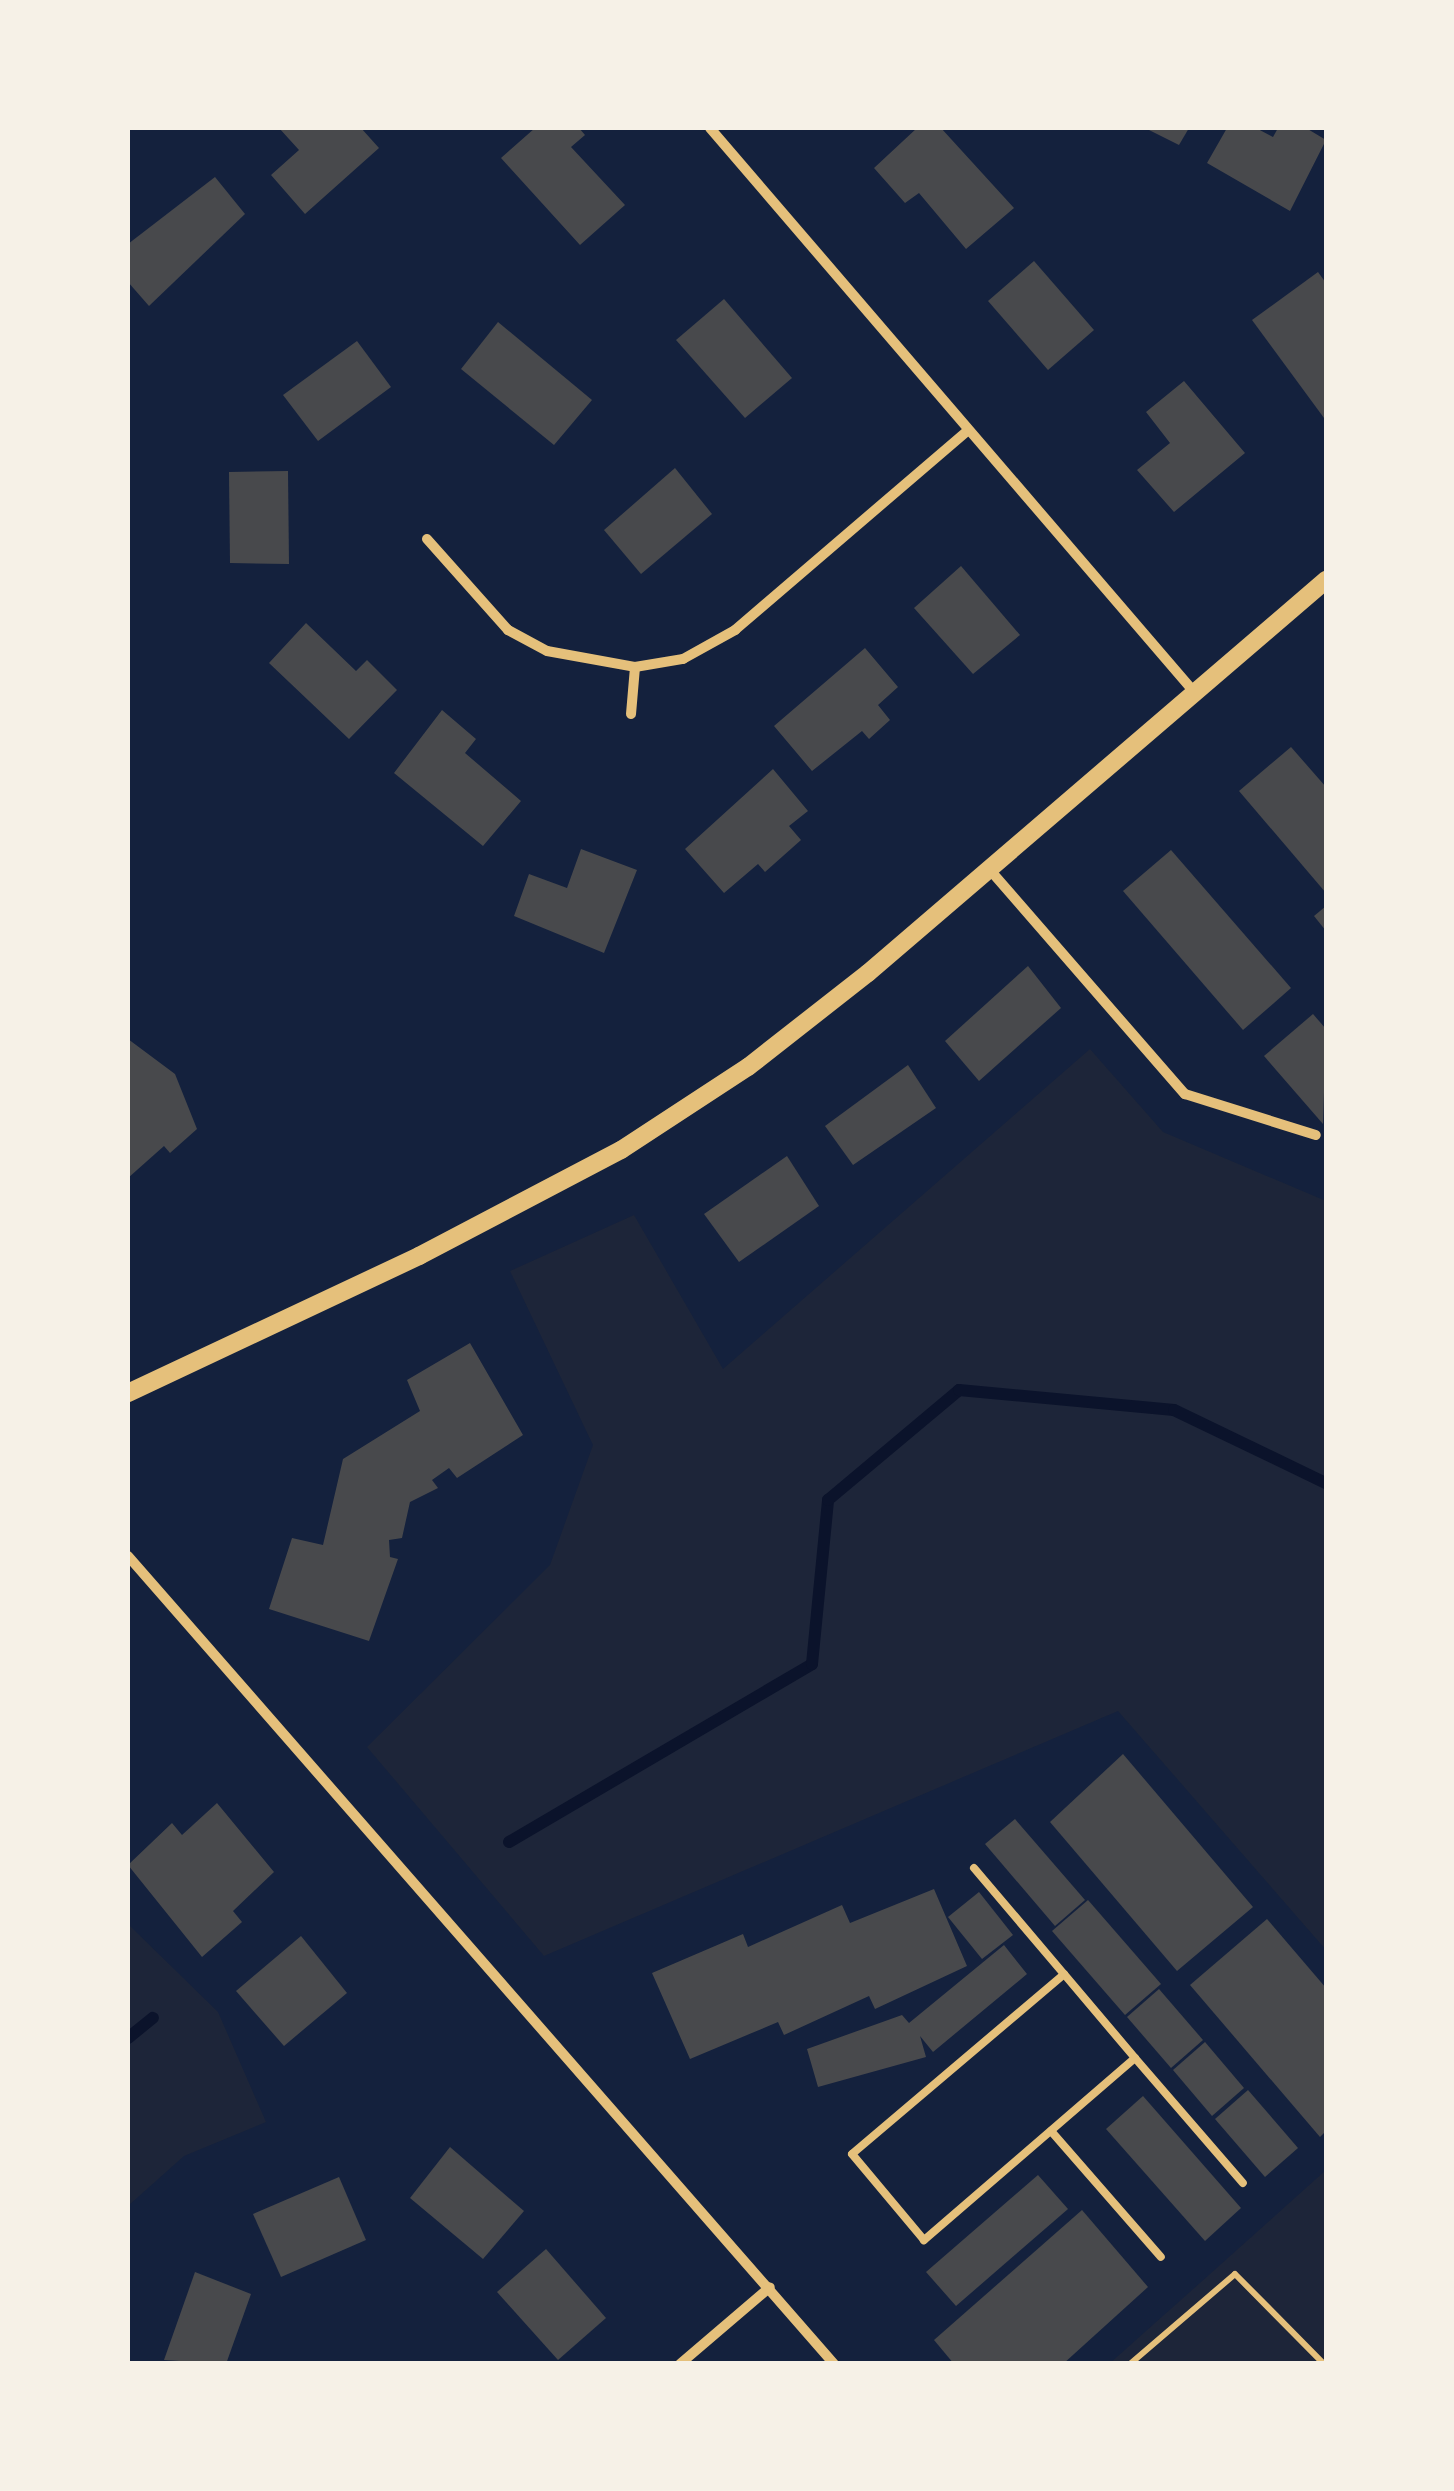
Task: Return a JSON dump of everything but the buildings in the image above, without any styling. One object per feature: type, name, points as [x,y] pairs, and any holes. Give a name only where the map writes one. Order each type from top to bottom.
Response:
[{"type":"street","points":[[710,128],[1195,693]]},
{"type":"street","points":[[427,539],[508,630],[548,651],[635,666],[683,658],[735,630],[968,430]]},
{"type":"street","points":[[128,1393],[419,1256],[622,1150],[810,1022],[1326,580]]},
{"type":"street","points":[[631,714],[635,666]]},
{"type":"street","points":[[990,870],[1185,1094],[1316,1134]]},
{"type":"street","points":[[128,1556],[834,2364]]},
{"type":"street","points":[[680,2364],[770,2287]]},
{"type":"lane","points":[[974,1868],[1243,2183]]},
{"type":"lane","points":[[1064,1974],[852,2154],[924,2240],[1135,2058]]},
{"type":"lane","points":[[1051,2130],[1161,2257]]},
{"type":"path","points":[[1130,2364],[1235,2274],[1324,2364]]},
{"type":"shaded area","points":[[1090,1049],[1163,1132],[1326,1201],[1326,1950],[1118,1711],[544,1956],[367,1747],[550,1565],[593,1445],[510,1271],[634,1215],[723,1369]]},
{"type":"shaded area","points":[[128,1924],[218,2012],[266,2122],[184,2156],[128,2206]]},
{"type":"shaded area","points":[[1326,2170],[1326,2363],[1109,2364],[1210,2274]]},
{"type":"waterway","points":[[509,1842],[812,1664],[828,1500],[959,1390],[1174,1410],[1326,1483]]},
{"type":"waterway","points":[[128,2038],[153,2018]]}]
